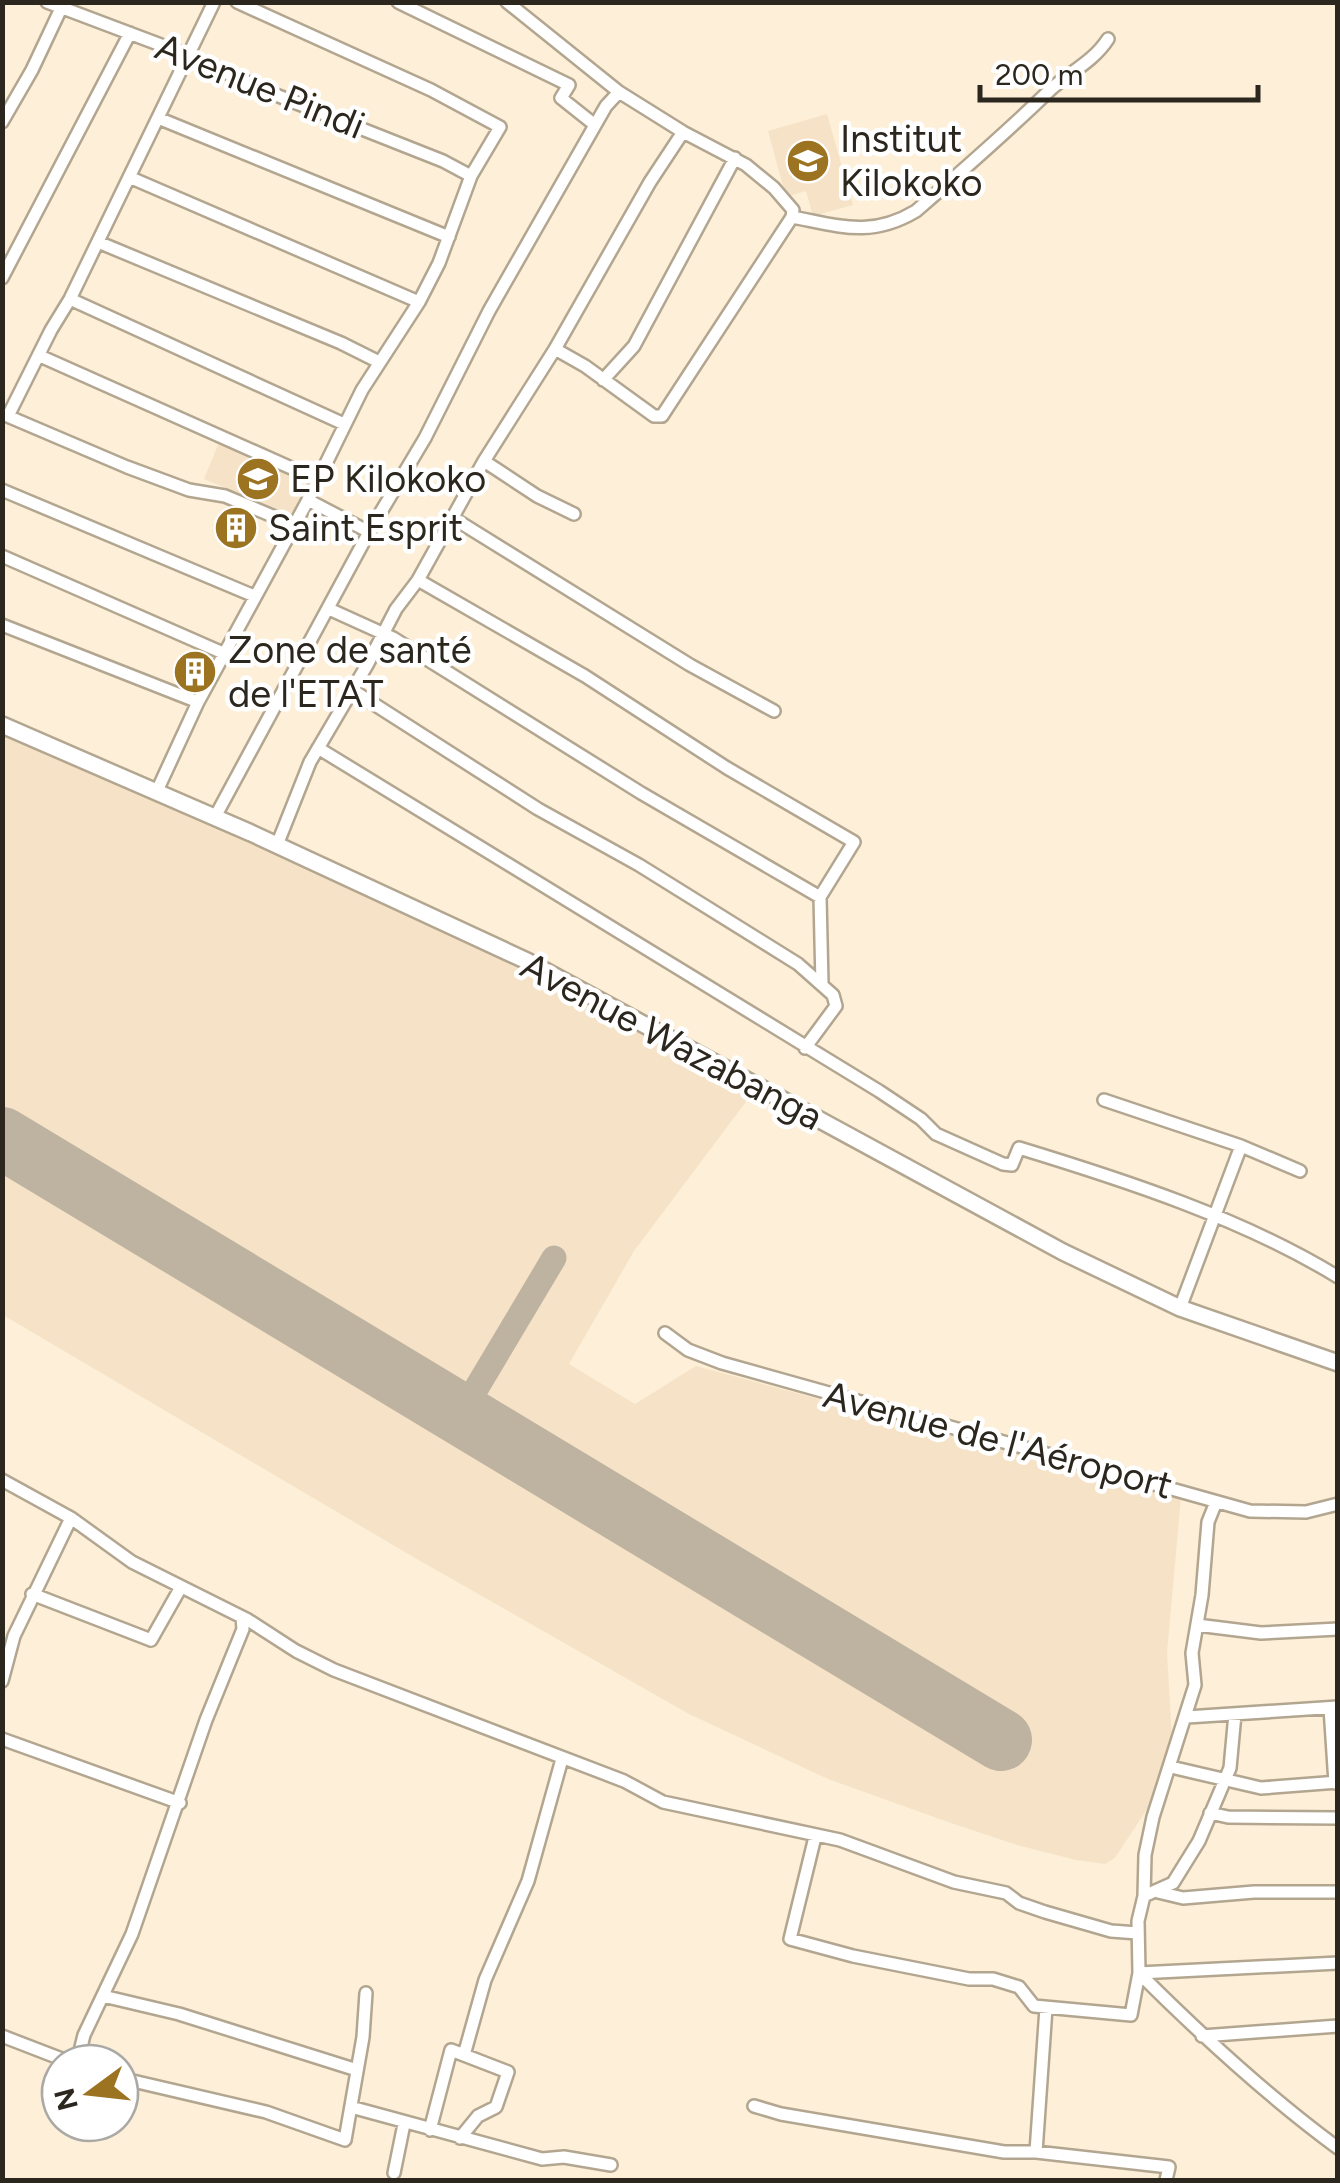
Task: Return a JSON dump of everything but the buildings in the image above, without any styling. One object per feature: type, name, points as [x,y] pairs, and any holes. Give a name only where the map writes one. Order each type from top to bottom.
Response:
[{"type":"main road","name":"Avenue Wazabanga","points":[[2,726],[278,845],[527,961],[1062,1252],[1180,1308],[1338,1363]]},
{"type":"street","name":"Avenue Pindi","points":[[47,2],[190,56],[271,93],[443,161],[470,176]]},
{"type":"street","points":[[214,2],[70,299],[6,415],[127,468],[189,490],[225,496],[294,525]]},
{"type":"street","points":[[156,793],[198,702],[308,500],[344,424],[378,362],[419,302],[449,237],[470,176],[500,127],[431,90],[237,2]]},
{"type":"street","points":[[398,2],[569,84],[561,98],[595,125]]},
{"type":"street","points":[[507,2],[619,92],[683,132],[735,158],[790,203],[792,217],[662,416],[654,416],[556,349]]},
{"type":"street","points":[[2,122],[62,6]]},
{"type":"street","points":[[2,278],[130,32]]},
{"type":"street","points":[[792,217],[850,229],[896,223],[1035,108],[1053,87],[1101,51],[1108,39]]},
{"type":"street","points":[[215,817],[369,532],[425,438],[489,311],[595,125],[619,92]]},
{"type":"street","points":[[158,118],[449,237]]},
{"type":"street","points":[[278,845],[296,791],[396,609],[418,580],[484,462],[556,349],[650,182],[683,132]]},
{"type":"street","points":[[604,380],[634,346],[735,158]]},
{"type":"street","points":[[129,177],[419,302]]},
{"type":"street","points":[[98,242],[342,343],[378,362]]},
{"type":"street","points":[[70,299],[344,424]]},
{"type":"street","points":[[40,356],[316,479]]},
{"type":"street","points":[[484,462],[536,496],[574,514]]},
{"type":"street","points":[[2,490],[254,596]]},
{"type":"street","points":[[308,500],[369,532]]},
{"type":"street","points":[[453,518],[690,665],[774,711]]},
{"type":"street","points":[[2,556],[223,653]]},
{"type":"street","points":[[418,580],[585,676],[712,758],[854,842],[820,897],[822,984]]},
{"type":"street","points":[[328,609],[393,638],[694,825],[820,897]]},
{"type":"street","points":[[2,626],[198,702]]},
{"type":"street","points":[[352,690],[538,809],[640,866],[798,964],[834,995],[836,1006],[805,1048]]},
{"type":"street","points":[[318,748],[879,1091],[936,1134],[1010,1166],[1019,1148],[1104,1174],[1213,1216],[1338,1276]]},
{"type":"street","points":[[1104,1100],[1241,1146],[1300,1171]]},
{"type":"street","points":[[1180,1308],[1241,1146]]},
{"type":"street","name":"Avenue de l'Aéroport","points":[[665,1333],[688,1350],[722,1363],[1250,1511],[1306,1512],[1338,1504]]},
{"type":"street","points":[[2,1480],[71,1518],[132,1562],[242,1617],[296,1652],[624,1781],[663,1802],[840,1840],[954,1882],[1006,1893],[1019,1904],[1111,1931],[1138,1932]]},
{"type":"street","points":[[815,1836],[790,1939],[852,1956],[993,1979],[1019,1987],[1034,2006],[1131,2015],[1138,1973],[1138,1932],[1149,1894],[1145,1855],[1153,1817],[1195,1685],[1192,1653],[1208,1522],[1216,1502]]},
{"type":"street","points":[[2,1681],[7,1653],[71,1518]]},
{"type":"street","points":[[32,1594],[151,1640],[181,1588]]},
{"type":"street","points":[[82,2043],[132,1934],[206,1720],[243,1629],[242,1617]]},
{"type":"street","points":[[1197,1626],[1261,1634],[1338,1629]]},
{"type":"street","points":[[1172,1767],[1261,1788],[1336,1782],[1334,1707],[1187,1717]]},
{"type":"street","points":[[1149,1894],[1173,1884],[1182,1872],[1232,1758],[1235,1714]]},
{"type":"street","points":[[2,1739],[180,1803]]},
{"type":"street","points":[[464,2055],[485,1980],[528,1881],[562,1758]]},
{"type":"street","points":[[1210,1813],[1228,1817],[1338,1818]]},
{"type":"street","points":[[1149,1894],[1183,1898],[1254,1892],[1338,1892]]},
{"type":"street","points":[[1138,1973],[1338,1962]]},
{"type":"street","points":[[1138,1973],[1280,2106],[1338,2148]]},
{"type":"street","points":[[140,2083],[266,2112],[345,2140],[366,1994]]},
{"type":"street","points":[[104,1996],[179,2014],[356,2070]]},
{"type":"street","points":[[1036,2152],[1046,2008]]},
{"type":"street","points":[[1202,2036],[1338,2026]]},
{"type":"street","points":[[2,2036],[40,2050]]},
{"type":"street","points":[[430,2130],[452,2050],[508,2072],[496,2107],[478,2116],[460,2138]]},
{"type":"street","points":[[754,2106],[780,2114],[1004,2152],[1169,2167],[1166,2180]]},
{"type":"street","points":[[351,2107],[542,2159],[564,2157],[611,2165]]},
{"type":"street","points":[[394,2174],[404,2124]]},
{"type":"shaded area","name":"Institut Kilokoko","points":[[827,114],[853,205],[813,216],[806,191],[786,197],[768,131]]},
{"type":"shaded area","name":"EP Kilokoko","points":[[220,440],[312,478],[296,517],[204,479]]},
{"type":"shaded area","points":[[2,732],[540,970],[754,1091],[634,1251],[569,1364],[635,1404],[696,1366],[1181,1497],[1167,1653],[1172,1738],[1155,1797],[1115,1858],[1105,1864],[1076,1860],[951,1823],[828,1779],[689,1714],[3,1315]]},
{"type":"taxiway","points":[[461,1414],[554,1258]]},
{"type":"runway","points":[[2,1138],[1001,1740]]},
{"type":"place","name":"Institut Kilokoko","points":[[808,161]]},
{"type":"place","name":"EP Kilokoko","points":[[258,479]]},
{"type":"place","name":"Saint Esprit","points":[[236,528]]},
{"type":"place","name":"Zone de santé de l'ETAT","points":[[195,672]]}]
